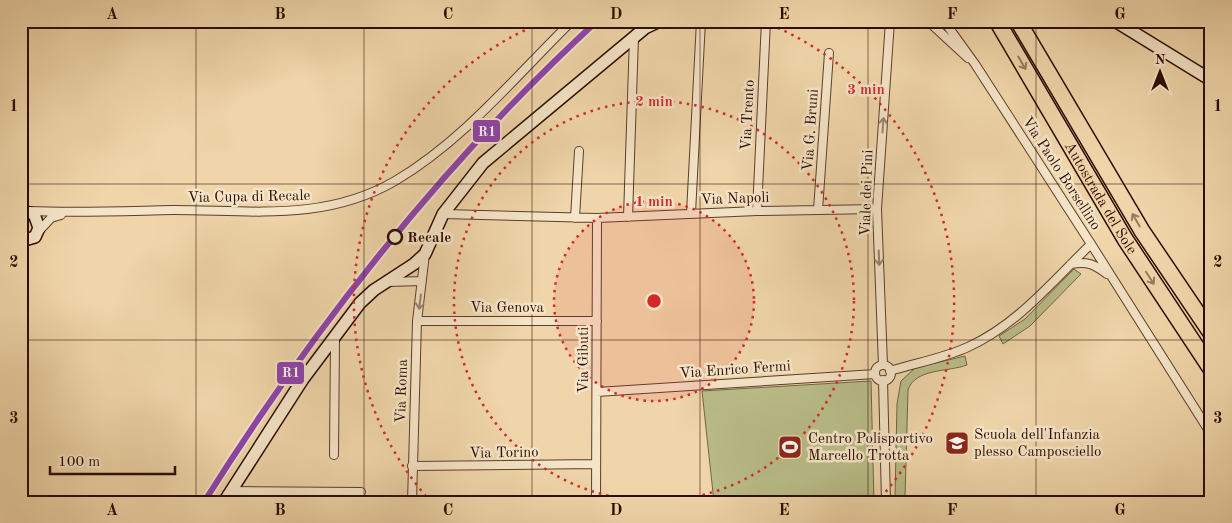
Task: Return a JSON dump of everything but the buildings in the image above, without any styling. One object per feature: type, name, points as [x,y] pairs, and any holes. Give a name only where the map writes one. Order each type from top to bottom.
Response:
[{"type":"highway","name":"Autostrada del Sole","points":[[997,21],[1125,239],[1211,369]]},
{"type":"highway","name":"Autostrada del Sole","points":[[1018,21],[1142,230],[1211,333]]},
{"type":"street","name":"Via Cupa di Recale","points":[[23,211],[70,213],[174,210],[290,212],[348,202],[394,181],[427,159],[477,116],[572,21]]},
{"type":"street","points":[[224,502],[303,379],[360,303],[425,254],[443,214],[483,163],[645,28],[660,21]]},
{"type":"street","points":[[691,214],[701,21]]},
{"type":"street","name":"Via Trento","points":[[757,211],[766,21]]},
{"type":"street","name":"Viale dei Pini","points":[[883,365],[877,209],[890,21]]},
{"type":"street","name":"Via Paolo Borsellino","points":[[928,21],[975,64]]},
{"type":"street","name":"Via Paolo Borsellino","points":[[890,371],[956,352],[992,334],[1018,316],[1091,244],[975,64],[944,21]]},
{"type":"street","points":[[1115,21],[1211,80]]},
{"type":"street","points":[[628,216],[634,38]]},
{"type":"street","name":"Via G. Bruni","points":[[818,210],[828,53]]},
{"type":"street","points":[[575,218],[579,151]]},
{"type":"street","name":"Via Napoli","points":[[443,214],[597,218],[757,211],[877,209]]},
{"type":"street","points":[[21,247],[30,238],[37,218],[23,211]]},
{"type":"street","name":"Via Cupa di Recale","points":[[30,238],[51,218],[70,213]]},
{"type":"street","name":"Via Gibuti","points":[[596,502],[597,218]]},
{"type":"street","points":[[1091,244],[1211,434]]},
{"type":"street","name":"Via Roma","points":[[412,502],[417,321],[425,254]]},
{"type":"street","points":[[1071,264],[1085,261],[1095,264],[1111,276]]},
{"type":"street","points":[[386,282],[422,281]]},
{"type":"street","name":"Via Genova","points":[[417,321],[597,321]]},
{"type":"street","points":[[334,454],[335,337]]},
{"type":"street","points":[[883,365],[890,371],[889,377],[883,380],[879,379],[875,374],[877,368],[883,365]]},
{"type":"street","name":"Via Enrico Fermi","points":[[597,392],[875,374]]},
{"type":"street","points":[[883,380],[886,502]]},
{"type":"street","name":"Via Torino","points":[[412,466],[596,464]]},
{"type":"street","points":[[230,491],[361,492]]},
{"type":"green space","points":[[1074,269],[1081,274],[1030,326],[1003,344],[999,336],[1025,319]]},
{"type":"green space","points":[[965,356],[967,365],[925,374],[912,383],[908,390],[905,497],[895,497],[897,404],[901,381],[915,368]]},
{"type":"green space","name":"Centro Polisportivo Marcello Trotta","points":[[871,381],[874,502],[714,502],[702,391]]},
{"type":"transit line","name":"R1","points":[[204,502],[290,373],[385,248],[487,131],[597,21]]},
{"type":"place","name":"Recale","points":[[395,237]]},
{"type":"place","name":"Scuola dell'Infanzia plesso Camposciello","points":[[957,443]]},
{"type":"place","name":"Centro Polisportivo Marcello Trotta","points":[[790,447]]}]
